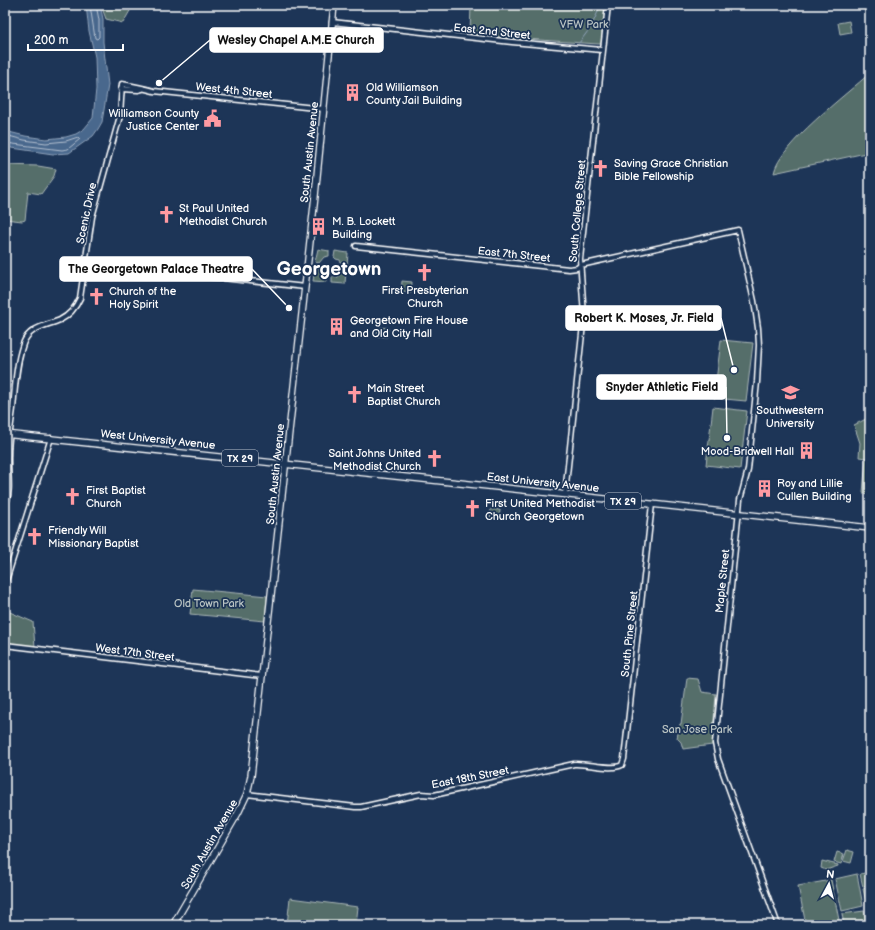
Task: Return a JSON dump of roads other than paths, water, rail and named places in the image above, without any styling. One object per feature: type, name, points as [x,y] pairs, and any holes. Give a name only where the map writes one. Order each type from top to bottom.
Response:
[{"type":"main road","name":"South Austin Avenue","points":[[173,925],[223,842],[247,794],[253,761],[305,287],[334,5]]},
{"type":"main road","name":"West University Avenue","points":[[7,434],[332,469]]},
{"type":"main road","name":"East University Avenue","points":[[332,469],[870,528]]},
{"type":"street","name":"South College Street","points":[[565,494],[584,315],[581,265],[583,225],[608,5]]},
{"type":"street","name":"East 2nd Street","points":[[332,22],[602,50]]},
{"type":"street","name":"West 4th Street","points":[[121,87],[324,109]]},
{"type":"street","name":"Scenic Drive","points":[[5,506],[8,497],[7,434],[16,378],[24,341],[30,333],[37,328],[60,320],[69,314],[76,306],[82,293],[92,217],[120,116],[121,87]]},
{"type":"street","name":"East 7th Street","points":[[356,246],[569,269],[738,230]]},
{"type":"street","name":"Maple Street","points":[[738,230],[755,307],[759,345],[757,382],[748,470],[738,514],[716,724],[716,752],[778,925]]},
{"type":"street","points":[[86,263],[305,287]]},
{"type":"street","points":[[5,584],[51,438]]},
{"type":"street","name":"South Pine Street","points":[[622,765],[624,759],[652,504]]},
{"type":"street","name":"West 17th Street","points":[[5,645],[262,676]]},
{"type":"street","name":"East 18th Street","points":[[247,794],[361,807],[421,794],[434,795],[574,764],[616,768],[622,765]]},
{"type":"water","points":[[86,5],[100,5],[103,19],[103,42],[108,85],[102,122],[93,136],[69,153],[53,154],[5,147],[5,131],[46,139],[66,137],[76,134],[84,129],[93,118],[96,89],[95,57],[89,31]]},
{"type":"waterway","points":[[579,43],[591,27],[601,5]]},
{"type":"place","name":"Wesley Chapel A.M.E Church","points":[[159,83]]},
{"type":"place","name":"Old Williamson County Jail Building","points":[[353,93]]},
{"type":"place","name":"Williamson County Justice Center","points":[[212,119]]},
{"type":"place","name":"Saving Grace Christian Bible Fellowship","points":[[601,169]]},
{"type":"place","name":"St Paul United Methodist Church","points":[[166,214]]},
{"type":"place","name":"M. B. Lockett Building","points":[[319,227]]},
{"type":"place","name":"First Presbyterian Church","points":[[425,272]]},
{"type":"place","name":"Church of the Holy Spirit","points":[[96,297]]},
{"type":"place","name":"The Georgetown Palace Theatre","points":[[289,308]]},
{"type":"place","name":"Georgetown Fire House and Old City Hall","points":[[337,326]]},
{"type":"place","name":"Robert K. Moses, Jr. Field","points":[[734,370]]},
{"type":"place","name":"Southwestern University","points":[[790,392]]},
{"type":"place","name":"Main Street Baptist Church","points":[[354,394]]},
{"type":"place","name":"Snyder Athletic Field","points":[[727,438]]},
{"type":"place","name":"Mood-Bridwell Hall","points":[[807,451]]},
{"type":"place","name":"Saint Johns United Methodist Church","points":[[434,459]]},
{"type":"place","name":"Roy and Lillie Cullen Building","points":[[764,489]]},
{"type":"place","name":"First Baptist Church","points":[[73,496]]},
{"type":"place","name":"First United Methodist Church Georgetown","points":[[472,509]]},
{"type":"place","name":"Friendly Will Missionary Baptist","points":[[35,536]]},
{"type":"district","name":"Georgetown","points":[[329,268]]},
{"type":"park label","name":"VFW Park","points":[[584,24]]},
{"type":"park label","name":"Old Town Park","points":[[209,603]]},
{"type":"park label","name":"San Jose Park","points":[[697,729]]}]
